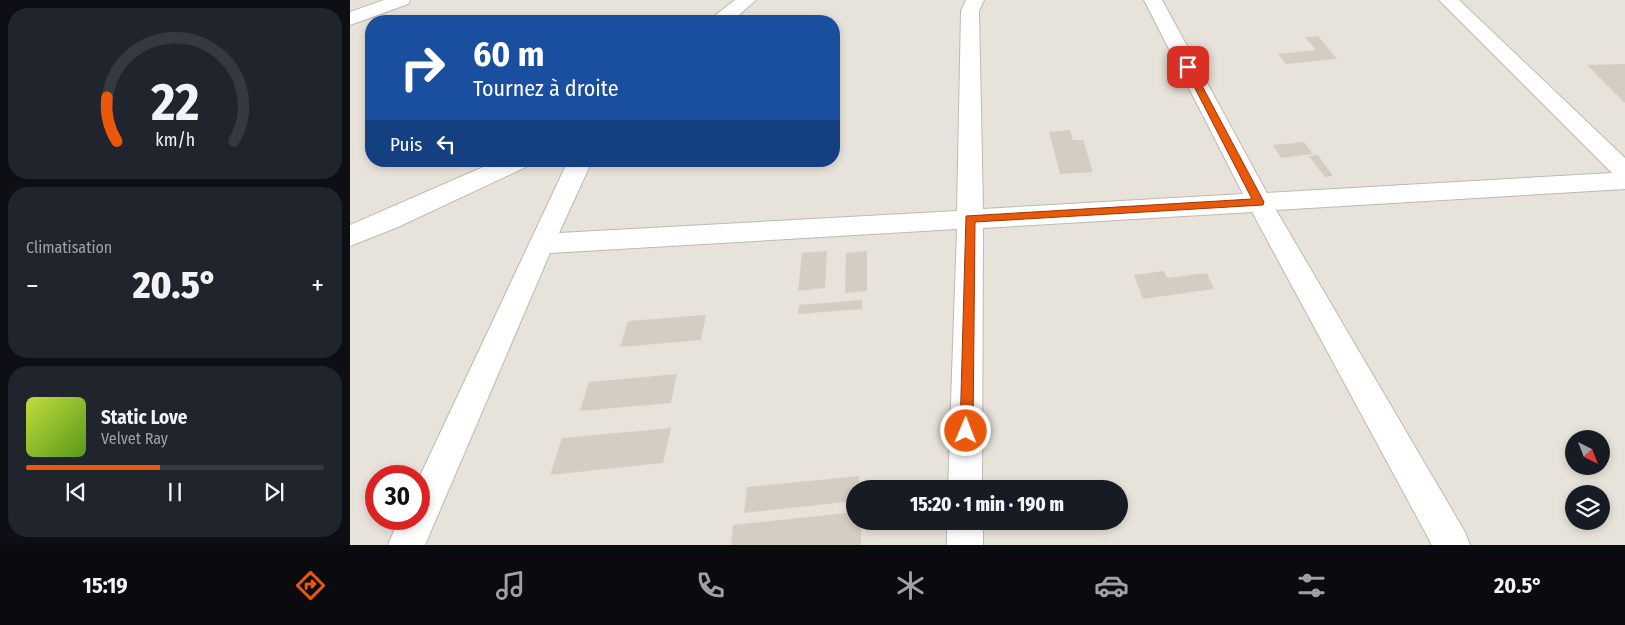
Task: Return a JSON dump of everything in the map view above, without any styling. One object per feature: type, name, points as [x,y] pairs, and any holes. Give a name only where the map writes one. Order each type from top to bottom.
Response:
[{"type":"street","points":[[350,19],[401,0]]},
{"type":"street","points":[[728,15],[747,0]]},
{"type":"street","points":[[966,480],[970,219],[970,11],[975,0]]},
{"type":"street","points":[[1153,0],[1259,202],[1452,545]]},
{"type":"street","points":[[1447,2],[1625,172]]},
{"type":"street","points":[[350,236],[505,167]]},
{"type":"street","points":[[430,491],[577,167]]},
{"type":"street","points":[[541,244],[1625,180]]},
{"type":"street","points":[[406,545],[413,530]]},
{"type":"street","points":[[964,545],[965,530]]},
{"type":"shaded area","points":[[350,0],[1625,0],[1625,545],[350,545]]},
{"type":"building","points":[[1318,36],[1337,59],[1286,64],[1278,54],[1316,50],[1305,37]]},
{"type":"building","points":[[1625,64],[1625,103],[1587,65]]},
{"type":"building","points":[[1070,130],[1073,140],[1083,140],[1093,172],[1060,174],[1049,132]]},
{"type":"building","points":[[1304,142],[1313,154],[1281,158],[1273,145]]},
{"type":"building","points":[[1318,155],[1333,176],[1325,177],[1309,156]]},
{"type":"building","points":[[827,251],[825,288],[798,291],[802,253]]},
{"type":"building","points":[[867,251],[867,291],[845,293],[846,253]]},
{"type":"building","points":[[1164,271],[1167,278],[1207,273],[1214,289],[1143,299],[1134,275]]},
{"type":"building","points":[[862,300],[862,309],[798,314],[799,305]]},
{"type":"building","points":[[706,315],[701,340],[620,347],[628,321]]},
{"type":"building","points":[[677,374],[671,403],[580,411],[589,382]]},
{"type":"building","points":[[671,428],[663,463],[550,475],[562,438]]},
{"type":"building","points":[[859,476],[859,480],[846,480],[846,502],[744,513],[747,487]]},
{"type":"building","points":[[846,513],[846,530],[861,530],[861,545],[731,545],[733,525]]},
{"type":"route","points":[[966,431],[970,219],[1259,202],[1188,67]]}]
